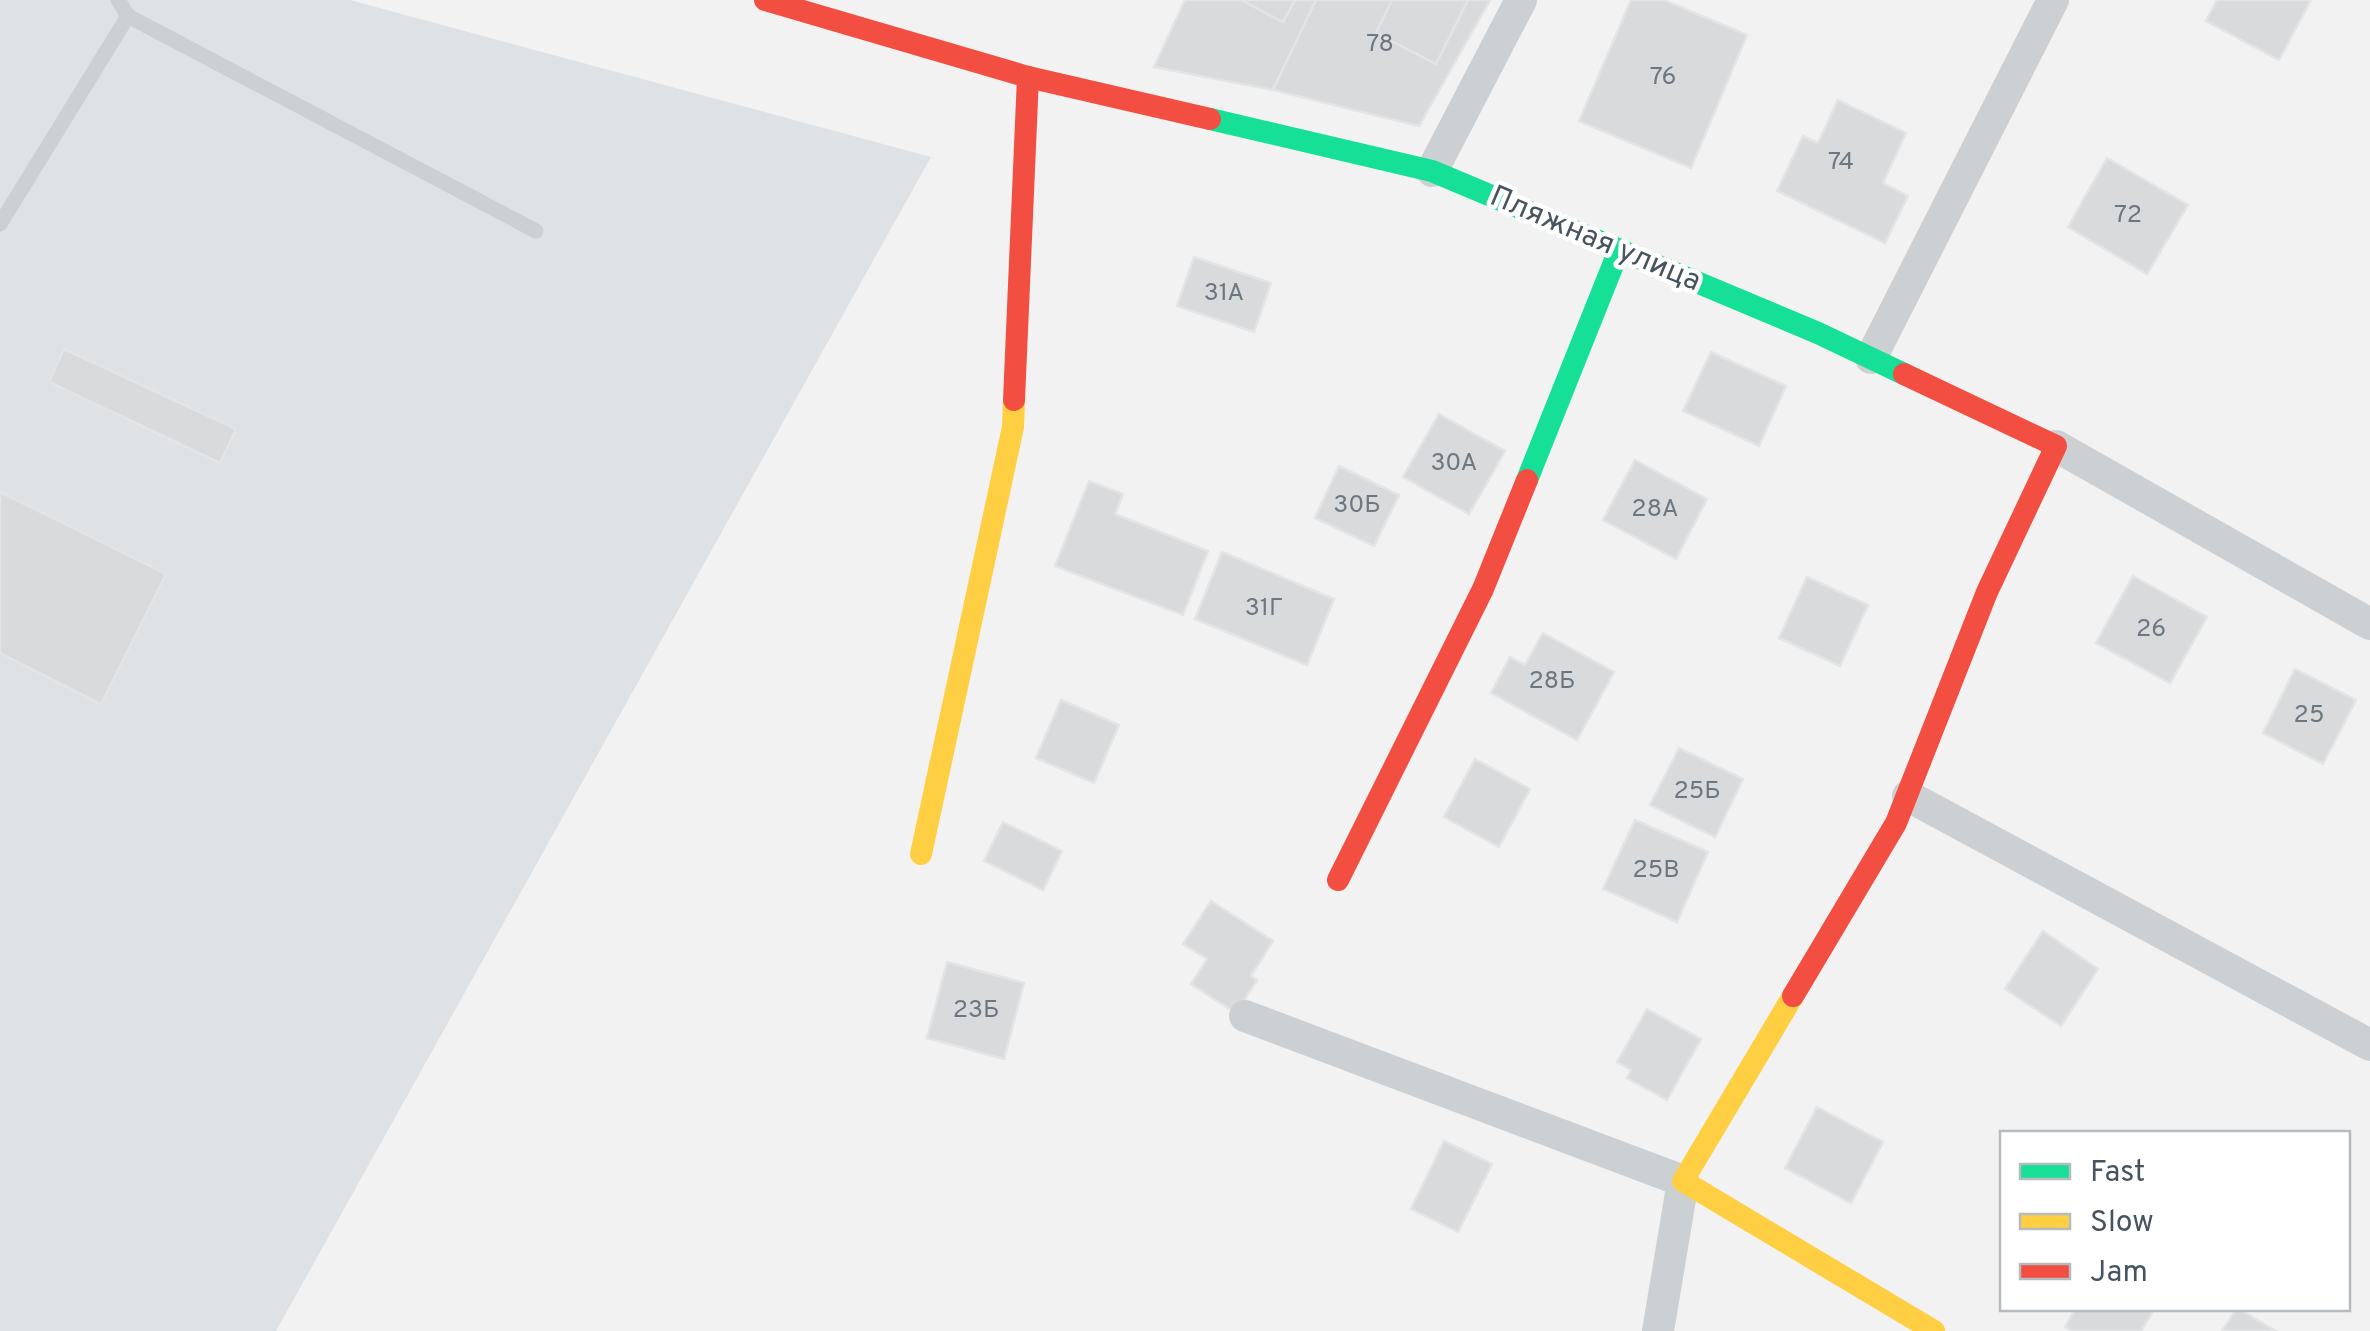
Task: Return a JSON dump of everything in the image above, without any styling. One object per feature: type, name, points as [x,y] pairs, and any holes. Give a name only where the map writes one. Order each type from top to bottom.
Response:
[{"type":"street","name":"Пляжная улица","points":[[764,0],[1028,77],[1432,171],[1871,358],[2056,446],[2370,624]]},
{"type":"street","points":[[1432,171],[1521,0]]},
{"type":"street","points":[[1871,358],[2052,0]]},
{"type":"street","points":[[921,854],[1013,426],[1028,77]]},
{"type":"street","points":[[1338,880],[1483,589],[1619,250]]},
{"type":"street","points":[[1658,1331],[1683,1181],[1908,796],[1988,592],[2056,446]]},
{"type":"street","points":[[1908,796],[2370,1045]]},
{"type":"street","points":[[1245,1016],[1683,1181],[1934,1331]]},
{"type":"lane","points":[[118,0],[128,16],[536,231]]},
{"type":"lane","points":[[0,224],[128,16]]},
{"type":"shaded area","points":[[0,0],[350,0],[931,157],[276,1331],[0,1331]]},
{"type":"building","points":[[1185,0],[1316,0],[1273,90],[1154,67]]},
{"type":"building","points":[[1241,0],[1295,0],[1283,22]]},
{"type":"building","points":[[1316,0],[1490,0],[1419,126],[1273,90]]},
{"type":"building","points":[[1392,0],[1468,0],[1436,64],[1376,33]]},
{"type":"building","points":[[1631,0],[1664,0],[1747,35],[1691,168],[1579,121]]},
{"type":"building","points":[[2217,0],[2311,0],[2279,60],[2206,21]]},
{"type":"building","points":[[1838,100],[1906,133],[1883,183],[1908,196],[1885,243],[1777,191],[1803,136],[1818,143]]},
{"type":"building","points":[[2107,158],[2188,205],[2147,274],[2068,227]]},
{"type":"building","points":[[1194,257],[1271,283],[1254,332],[1177,306]]},
{"type":"building","points":[[64,349],[236,429],[220,463],[49,382]]},
{"type":"building","points":[[1711,352],[1786,386],[1759,446],[1683,411]]},
{"type":"building","points":[[1439,414],[1505,451],[1469,514],[1403,477]]},
{"type":"building","points":[[1635,460],[1707,499],[1676,559],[1603,520]]},
{"type":"building","points":[[1339,466],[1399,495],[1374,546],[1315,518]]},
{"type":"building","points":[[1089,481],[1123,494],[1115,514],[1208,551],[1183,615],[1055,566]]},
{"type":"building","points":[[0,492],[166,574],[101,704],[0,653]]},
{"type":"building","points":[[1222,552],[1334,599],[1307,665],[1195,619]]},
{"type":"building","points":[[2133,576],[2207,617],[2170,683],[2096,643]]},
{"type":"building","points":[[1807,577],[1868,605],[1840,666],[1779,638]]},
{"type":"building","points":[[1543,633],[1614,672],[1577,740],[1491,693],[1510,657],[1525,665]]},
{"type":"building","points":[[2295,669],[2356,700],[2323,764],[2263,733]]},
{"type":"building","points":[[1061,700],[1119,725],[1094,783],[1036,758]]},
{"type":"building","points":[[1679,748],[1743,779],[1715,837],[1650,805]]},
{"type":"building","points":[[1475,759],[1530,789],[1499,847],[1444,817]]},
{"type":"building","points":[[1635,820],[1708,852],[1677,922],[1603,889]]},
{"type":"building","points":[[1003,822],[1062,851],[1043,890],[984,861]]},
{"type":"building","points":[[1211,901],[1273,941],[1251,976],[1257,980],[1236,1013],[1191,984],[1207,959],[1183,944]]},
{"type":"building","points":[[2043,931],[2098,969],[2061,1026],[2005,989]]},
{"type":"building","points":[[947,962],[1024,983],[1004,1059],[927,1038]]},
{"type":"building","points":[[1647,1009],[1701,1039],[1667,1100],[1627,1078],[1631,1070],[1617,1062]]},
{"type":"building","points":[[1817,1107],[1883,1142],[1851,1203],[1785,1168]]},
{"type":"building","points":[[1444,1141],[1492,1164],[1458,1232],[1411,1209]]},
{"type":"building","points":[[2074,1311],[2153,1311],[2141,1331],[2072,1331],[2065,1327]]},
{"type":"building","points":[[2235,1311],[2242,1311],[2276,1331],[2222,1331]]},
{"type":"traffic: fast","points":[[1210,119],[1432,171],[1818,333],[1904,374]]},
{"type":"traffic: fast","points":[[1527,480],[1619,250]]},
{"type":"traffic: slow","points":[[921,854],[1013,427],[1014,400]]},
{"type":"traffic: slow","points":[[1793,996],[1683,1181],[1934,1331]]},
{"type":"traffic: jam","points":[[765,0],[1028,77],[1210,119]]},
{"type":"traffic: jam","points":[[1014,400],[1028,77]]},
{"type":"traffic: jam","points":[[1793,996],[1896,823],[1987,592],[2056,446],[1904,374]]},
{"type":"traffic: jam","points":[[1338,880],[1483,589],[1527,480]]}]
